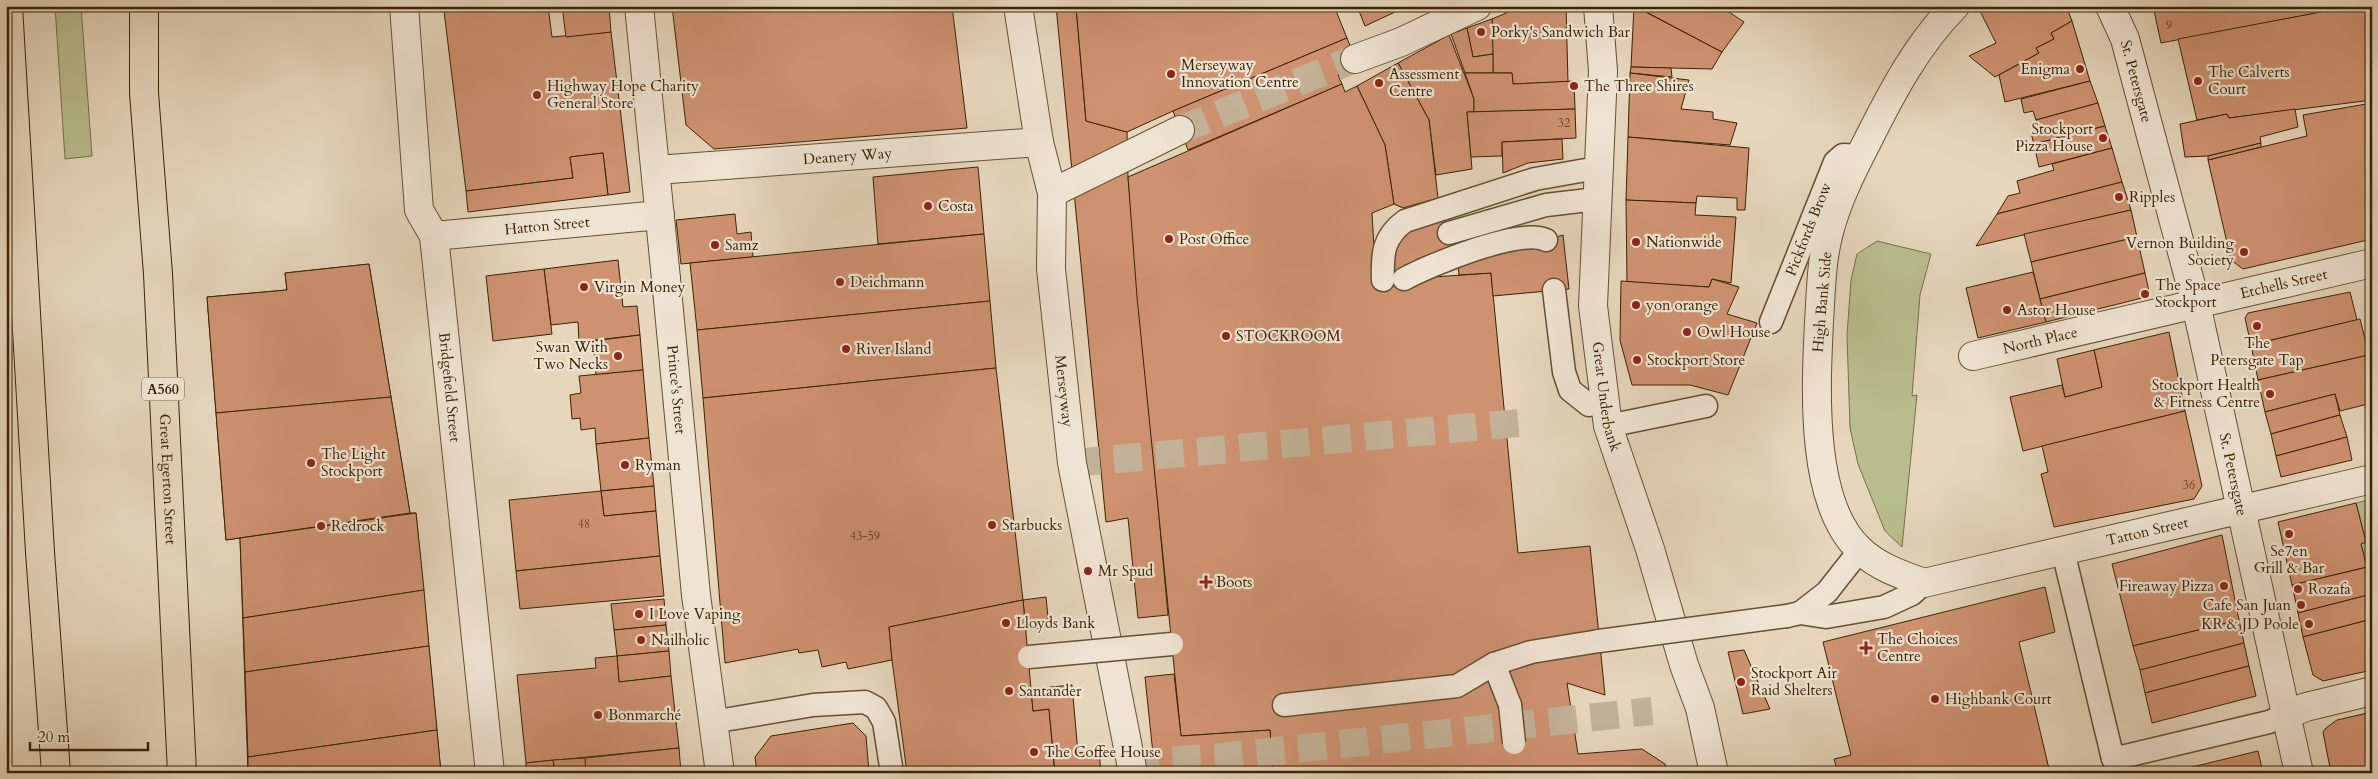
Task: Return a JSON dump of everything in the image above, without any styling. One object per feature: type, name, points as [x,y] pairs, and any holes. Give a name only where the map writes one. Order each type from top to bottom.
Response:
[{"type":"main road","points":[[8,6],[38,532],[56,773]]},
{"type":"main road","name":"Great Egerton Street","points":[[144,6],[144,93],[158,274],[182,773]]},
{"type":"street","name":"Bridgefield Street","points":[[404,6],[419,210],[434,236],[490,773]]},
{"type":"street","name":"Prince's Street","points":[[639,6],[656,170],[687,517],[720,773]]},
{"type":"street","name":"Merseyway","points":[[1018,6],[1039,142],[1052,193],[1051,269],[1072,462],[1133,773]]},
{"type":"street","points":[[1355,59],[1401,42],[1477,6]]},
{"type":"street","name":"Great Underbank","points":[[1598,6],[1603,71],[1597,168],[1593,306],[1607,414],[1650,548],[1684,665],[1700,708],[1714,773]]},
{"type":"street","name":"High Bank Side","points":[[1924,583],[1896,573],[1860,550],[1843,529],[1830,498],[1819,443],[1817,368],[1821,278],[1829,233],[1839,202],[1860,156],[1904,73],[1943,18],[1955,6]]},
{"type":"street","name":"St. Petersgate","points":[[2110,6],[2124,40],[2196,304],[2299,773]]},
{"type":"street","points":[[1052,193],[1180,130]]},
{"type":"street","name":"Deanery Way","points":[[656,170],[1039,142]]},
{"type":"street","name":"Hatton Street","points":[[434,236],[660,215]]},
{"type":"street","name":"Etchells Street","points":[[2196,304],[2372,263]]},
{"type":"street","name":"North Place","points":[[1973,356],[2196,304]]},
{"type":"street","name":"Tatton Street","points":[[1924,583],[2372,479]]},
{"type":"street","points":[[2287,714],[2306,707],[2372,691]]},
{"type":"lane","name":"Pickfords Brow","points":[[1771,322],[1835,162],[1843,155],[1860,156]]},
{"type":"lane","points":[[1546,240],[1538,236],[1521,237],[1428,266],[1394,279],[1383,246],[1389,235],[1405,221],[1535,180],[1597,168]]},
{"type":"lane","points":[[1449,233],[1546,205],[1597,199]]},
{"type":"lane","points":[[1554,290],[1564,372],[1570,390],[1588,404],[1607,414],[1706,406]]},
{"type":"lane","points":[[1794,615],[1827,592],[1860,550]]},
{"type":"lane","points":[[2063,551],[2113,759],[2269,722],[2287,714]]},
{"type":"lane","points":[[1284,705],[1457,686],[1494,664],[1531,652],[1794,615],[1826,617],[1884,607],[1912,594],[1924,583]]},
{"type":"lane","points":[[1029,657],[1172,644]]},
{"type":"lane","points":[[1494,664],[1510,705],[1514,743]]},
{"type":"lane","points":[[712,722],[813,705],[865,702],[876,708],[884,722],[892,773]]},
{"type":"green space","points":[[55,6],[81,6],[92,156],[65,159]]},
{"type":"green space","points":[[1877,241],[1931,254],[1920,295],[1912,396],[1917,395],[1902,547],[1885,531],[1858,464],[1850,428],[1847,335],[1851,280],[1857,254]]},
{"type":"green space","points":[[2372,499],[2372,566],[2367,567],[2361,544],[2366,542],[2356,503]]},
{"type":"building","name":"Highway Hope Charity General Store","points":[[485,6],[548,6],[552,37],[611,32],[630,192],[608,195],[603,153],[570,157],[573,178],[466,191],[444,11]]},
{"type":"building","points":[[562,6],[609,6],[611,32],[566,37]]},
{"type":"building","points":[[672,6],[952,6],[967,128],[714,149],[686,125]]},
{"type":"building","points":[[1056,6],[1076,6],[1086,121],[1127,132],[1128,177],[1168,615],[1138,618],[1128,518],[1106,522]]},
{"type":"building","name":"Merseyway Innovation Centre","points":[[1076,6],[1334,6],[1347,38],[1127,132],[1086,121]]},
{"type":"building","points":[[1357,6],[1408,6],[1365,26]]},
{"type":"building","points":[[1523,6],[1566,6],[1568,82],[1513,84],[1512,73],[1493,73],[1492,19]]},
{"type":"building","points":[[1634,6],[1722,52],[1712,69],[1631,67]]},
{"type":"building","points":[[1635,6],[1720,6],[1744,22],[1722,52]]},
{"type":"building","points":[[1720,6],[1734,6],[1731,12]]},
{"type":"building","points":[[1985,6],[2066,6],[2072,21],[2051,33],[2054,39],[2036,48],[2039,53],[1995,77],[1969,56],[1996,43],[1980,11]]},
{"type":"building","points":[[2153,6],[2353,6],[2161,43]]},
{"type":"building","points":[[2353,6],[2372,6],[2372,100],[2229,118],[2227,114],[2197,120],[2178,39]]},
{"type":"building","points":[[1492,19],[1493,54],[1473,57],[1467,28]]},
{"type":"building","points":[[2072,21],[2090,81],[2005,102],[1999,75],[2039,53],[2036,48],[2054,39],[2051,33]]},
{"type":"building","points":[[1467,28],[1473,57],[1493,54],[1493,73],[1465,73],[1451,34]]},
{"type":"building","points":[[1449,35],[1474,99],[1474,112],[1467,112],[1472,169],[1436,175],[1429,120],[1398,63]]},
{"type":"building","points":[[1347,38],[1358,66],[1338,75],[1342,84],[1188,150],[1173,111]]},
{"type":"building","points":[[1398,63],[1429,120],[1438,198],[1403,208],[1394,204],[1385,145],[1357,86]]},
{"type":"building","points":[[1631,67],[1671,68],[1672,77],[1630,73]]},
{"type":"building","points":[[1465,73],[1512,73],[1513,84],[1574,81],[1575,109],[1474,112],[1474,99]]},
{"type":"building","points":[[1630,73],[1689,80],[1681,109],[1713,112],[1713,119],[1737,123],[1730,145],[1628,137]]},
{"type":"building","points":[[2090,81],[2098,103],[2036,120],[2033,111],[2024,113],[2021,99]]},
{"type":"building","points":[[1342,84],[1345,92],[1357,86],[1385,145],[1394,204],[1372,213],[1376,281],[1491,273],[1518,553],[1590,546],[1605,695],[1567,683],[1578,754],[1642,749],[1665,764],[1667,773],[1273,773],[1270,730],[1181,736],[1137,297],[1128,177]]},
{"type":"building","points":[[2098,103],[2105,126],[2034,144],[2031,133],[2038,130],[2036,120]]},
{"type":"building","points":[[2372,103],[2372,239],[2243,269],[2231,260],[2208,160],[2307,136],[2303,115]]},
{"type":"building","points":[[1575,109],[1576,138],[1502,142],[1502,156],[1471,157],[1467,112]]},
{"type":"building","points":[[2295,109],[2298,127],[2260,137],[2261,143],[2208,156],[2185,157],[2180,124],[2227,114],[2229,118]]},
{"type":"building","points":[[2105,126],[2112,148],[2039,167],[2034,144]]},
{"type":"building","points":[[1628,137],[1749,148],[1745,210],[1737,210],[1737,198],[1697,196],[1696,203],[1626,200]]},
{"type":"building","points":[[1562,139],[1563,159],[1528,163],[1503,173],[1502,142]]},
{"type":"building","points":[[2261,143],[2261,147],[2208,160],[2208,156]]},
{"type":"building","points":[[2112,148],[2122,182],[1997,214],[2008,196],[2020,193],[2017,181],[2054,170],[2052,164]]},
{"type":"building","points":[[603,153],[608,195],[468,212],[466,191],[573,178],[570,157]]},
{"type":"building","name":"Costa","points":[[978,167],[984,234],[878,244],[873,177]]},
{"type":"building","points":[[2122,182],[2131,210],[1976,246],[1997,214]]},
{"type":"building","points":[[1626,200],[1696,203],[1695,215],[1736,217],[1731,283],[1712,279],[1709,287],[1627,282]]},
{"type":"building","points":[[2131,210],[2137,237],[2031,262],[2024,234]]},
{"type":"building","name":"Samz","points":[[735,214],[737,234],[751,232],[753,257],[681,264],[676,220]]},
{"type":"building","points":[[1444,219],[1452,249],[1417,259],[1393,280],[1392,258],[1397,242],[1405,233]]},
{"type":"building","name":"Deichmann","points":[[984,234],[990,301],[697,330],[690,263]]},
{"type":"building","points":[[1563,235],[1569,289],[1493,296],[1491,273],[1459,275],[1458,266]]},
{"type":"building","points":[[2137,237],[2145,273],[2040,299],[2031,262]]},
{"type":"building","name":"Virgin Money","points":[[618,260],[623,307],[637,306],[640,335],[579,342],[578,322],[551,325],[544,269]]},
{"type":"building","name":"Redrock","points":[[369,264],[410,513],[416,513],[441,773],[248,773],[240,538],[226,540],[207,297],[287,290],[285,273]]},
{"type":"building","points":[[369,264],[391,397],[216,413],[207,297],[287,290],[285,273]]},
{"type":"building","points":[[544,269],[552,334],[493,341],[486,276]]},
{"type":"building","name":"Astor House","points":[[2033,272],[2046,322],[1978,338],[1966,288]]},
{"type":"building","points":[[2145,273],[2150,296],[2046,322],[2040,299]]},
{"type":"building","name":"Owl House","points":[[1712,279],[1739,287],[1727,314],[1757,323],[1728,395],[1690,385],[1632,385],[1620,340],[1621,281],[1709,287]]},
{"type":"building","points":[[2350,292],[2357,320],[2251,345],[2245,318],[2248,313]]},
{"type":"building","name":"River Island","points":[[990,301],[996,368],[703,398],[697,330]]},
{"type":"building","points":[[2360,319],[2369,355],[2258,380],[2251,345]]},
{"type":"building","points":[[2169,332],[2185,411],[2023,451],[2010,397],[2062,385],[2065,397],[2102,387],[2094,350]]},
{"type":"building","name":"Swan With Two Necks","points":[[640,335],[643,370],[596,375],[593,341]]},
{"type":"building","points":[[2094,350],[2102,387],[2065,397],[2057,359]]},
{"type":"building","points":[[2372,355],[2372,403],[2340,411],[2335,394],[2265,412],[2258,380]]},
{"type":"building","points":[[996,368],[1023,600],[889,627],[892,660],[848,669],[846,662],[822,667],[818,650],[799,653],[798,649],[725,663],[703,398]]},
{"type":"building","points":[[643,370],[649,438],[596,444],[595,428],[581,430],[580,418],[572,419],[570,395],[581,393],[579,376]]},
{"type":"building","points":[[2335,394],[2340,415],[2271,434],[2265,412]]},
{"type":"building","name":"The Light Stockport","points":[[391,397],[410,513],[226,540],[216,413]]},
{"type":"building","points":[[2185,411],[2202,486],[2194,499],[2054,527],[2041,474],[2048,472],[2042,446]]},
{"type":"building","points":[[2340,415],[2347,437],[2276,456],[2271,434]]},
{"type":"building","points":[[2347,437],[2352,460],[2281,477],[2276,456]]},
{"type":"building","name":"Ryman","points":[[649,438],[654,486],[601,491],[596,444]]},
{"type":"building","points":[[654,486],[656,511],[604,516],[601,491]]},
{"type":"building","points":[[601,491],[604,516],[656,511],[660,556],[516,571],[509,500]]},
{"type":"building","points":[[2356,503],[2366,542],[2361,544],[2367,567],[2292,585],[2278,522]]},
{"type":"building","points":[[416,513],[424,590],[243,618],[240,538]]},
{"type":"building","points":[[2222,535],[2239,620],[2133,646],[2112,564]]},
{"type":"building","points":[[660,556],[664,596],[520,609],[516,571]]},
{"type":"building","points":[[2372,566],[2372,594],[2298,613],[2292,585]]},
{"type":"building","name":"Highbank Court","points":[[2045,587],[2055,632],[2019,642],[2050,773],[1838,773],[1834,759],[1851,755],[1823,642]]},
{"type":"building","points":[[424,590],[429,646],[245,672],[243,618]]},
{"type":"building","points":[[2372,594],[2372,619],[2303,637],[2298,613]]},
{"type":"building","points":[[1046,597],[1049,627],[1026,630],[1023,600]]},
{"type":"building","name":"I Love Vaping","points":[[664,599],[666,625],[614,630],[611,604]]},
{"type":"building","points":[[1023,600],[1033,711],[1049,709],[1055,773],[907,773],[889,627]]},
{"type":"building","points":[[2372,619],[2372,670],[2323,681],[2313,675],[2303,637]]},
{"type":"building","points":[[2239,620],[2244,643],[2140,670],[2133,646]]},
{"type":"building","name":"Nailholic","points":[[666,625],[669,651],[617,656],[614,630]]},
{"type":"building","points":[[2244,643],[2249,666],[2145,693],[2140,670]]},
{"type":"building","points":[[429,646],[437,730],[248,757],[245,672]]},
{"type":"building","points":[[1744,650],[1770,709],[1743,714],[1728,652]]},
{"type":"building","points":[[669,651],[671,676],[619,682],[617,656]]},
{"type":"building","name":"Bonmarché","points":[[617,656],[619,682],[671,676],[679,748],[526,763],[517,675],[596,668],[595,658]]},
{"type":"building","points":[[2249,666],[2256,696],[2152,723],[2145,693]]},
{"type":"building","points":[[1174,674],[1181,736],[1270,730],[1273,773],[1155,773],[1145,677]]},
{"type":"building","points":[[1072,685],[1078,753],[1099,751],[1101,773],[1055,773],[1049,709],[1033,711],[1031,689]]},
{"type":"building","points":[[2372,712],[2372,773],[2331,773],[2323,732],[2337,720]]},
{"type":"building","points":[[853,723],[866,736],[869,773],[757,773],[755,757],[771,736]]},
{"type":"building","points":[[437,730],[441,773],[248,773],[248,757]]},
{"type":"building","points":[[679,748],[681,773],[586,773],[585,758]]},
{"type":"building","points":[[2258,751],[2263,773],[2185,773],[2184,769]]},
{"type":"building","points":[[585,758],[586,773],[555,773],[553,760]]},
{"type":"building","points":[[553,760],[555,773],[526,773],[526,763]]},
{"type":"tunnel","points":[[1180,130],[1355,59]]},
{"type":"tunnel","points":[[1072,463],[1519,423]]},
{"type":"tunnel","points":[[1131,764],[1220,757],[1652,711]]},
{"type":"place","name":"Porky's Sandwich Bar","points":[[1481,32]]},
{"type":"place","name":"Enigma","points":[[2080,69]]},
{"type":"place","name":"Merseyway Innovation Centre","points":[[1171,74]]},
{"type":"place","name":"The Calverts Court","points":[[2198,81]]},
{"type":"place","name":"Assessment Centre","points":[[1379,83]]},
{"type":"place","name":"The Three Shires","points":[[1574,86]]},
{"type":"place","name":"Highway Hope Charity General Store","points":[[537,95]]},
{"type":"place","name":"Stockport Pizza House","points":[[2103,138]]},
{"type":"place","name":"Ripples","points":[[2119,197]]},
{"type":"place","name":"Costa","points":[[928,206]]},
{"type":"place","name":"Post Office","points":[[1169,239]]},
{"type":"place","name":"Nationwide","points":[[1636,242]]},
{"type":"place","name":"Samz","points":[[715,245]]},
{"type":"place","name":"Vernon Building Society","points":[[2244,252]]},
{"type":"place","name":"Deichmann","points":[[840,282]]},
{"type":"place","name":"Virgin Money","points":[[584,287]]},
{"type":"place","name":"The Space Stockport","points":[[2145,294]]},
{"type":"place","name":"yon orange","points":[[1636,305]]},
{"type":"place","name":"Astor House","points":[[2007,310]]},
{"type":"place","name":"The Petersgate Tap","points":[[2257,326]]},
{"type":"place","name":"Owl House","points":[[1687,332]]},
{"type":"place","name":"STOCKROOM","points":[[1226,336]]},
{"type":"place","name":"River Island","points":[[846,349]]},
{"type":"place","name":"Swan With Two Necks","points":[[618,356]]},
{"type":"place","name":"Stockport Store","points":[[1637,360]]},
{"type":"place","name":"Stockport Health & Fitness Centre","points":[[2270,394]]},
{"type":"place","name":"The Light Stockport","points":[[311,463]]},
{"type":"place","name":"Ryman","points":[[625,465]]},
{"type":"place","name":"Starbucks","points":[[992,525]]},
{"type":"place","name":"Redrock","points":[[321,526]]},
{"type":"place","name":"Se7en Grill & Bar","points":[[2289,534]]},
{"type":"place","name":"Mr Spud","points":[[1088,571]]},
{"type":"place","name":"Boots","points":[[1206,582]]},
{"type":"place","name":"Fireaway Pizza","points":[[2224,586]]},
{"type":"place","name":"Rozafa","points":[[2298,589]]},
{"type":"place","name":"Cafe San Juan","points":[[2301,605]]},
{"type":"place","name":"I Love Vaping","points":[[639,614]]},
{"type":"place","name":"Lloyds Bank","points":[[1006,623]]},
{"type":"place","name":"KR & JD Poole","points":[[2309,624]]},
{"type":"place","name":"Nailholic","points":[[641,640]]},
{"type":"place","name":"The Choices Centre","points":[[1866,648]]},
{"type":"place","name":"Stockport Air Raid Shelters","points":[[1741,682]]},
{"type":"place","name":"Santander","points":[[1009,691]]},
{"type":"place","name":"Highbank Court","points":[[1935,699]]},
{"type":"place","name":"Bonmarché","points":[[598,715]]},
{"type":"place","name":"The Coffee House","points":[[1034,752]]}]
